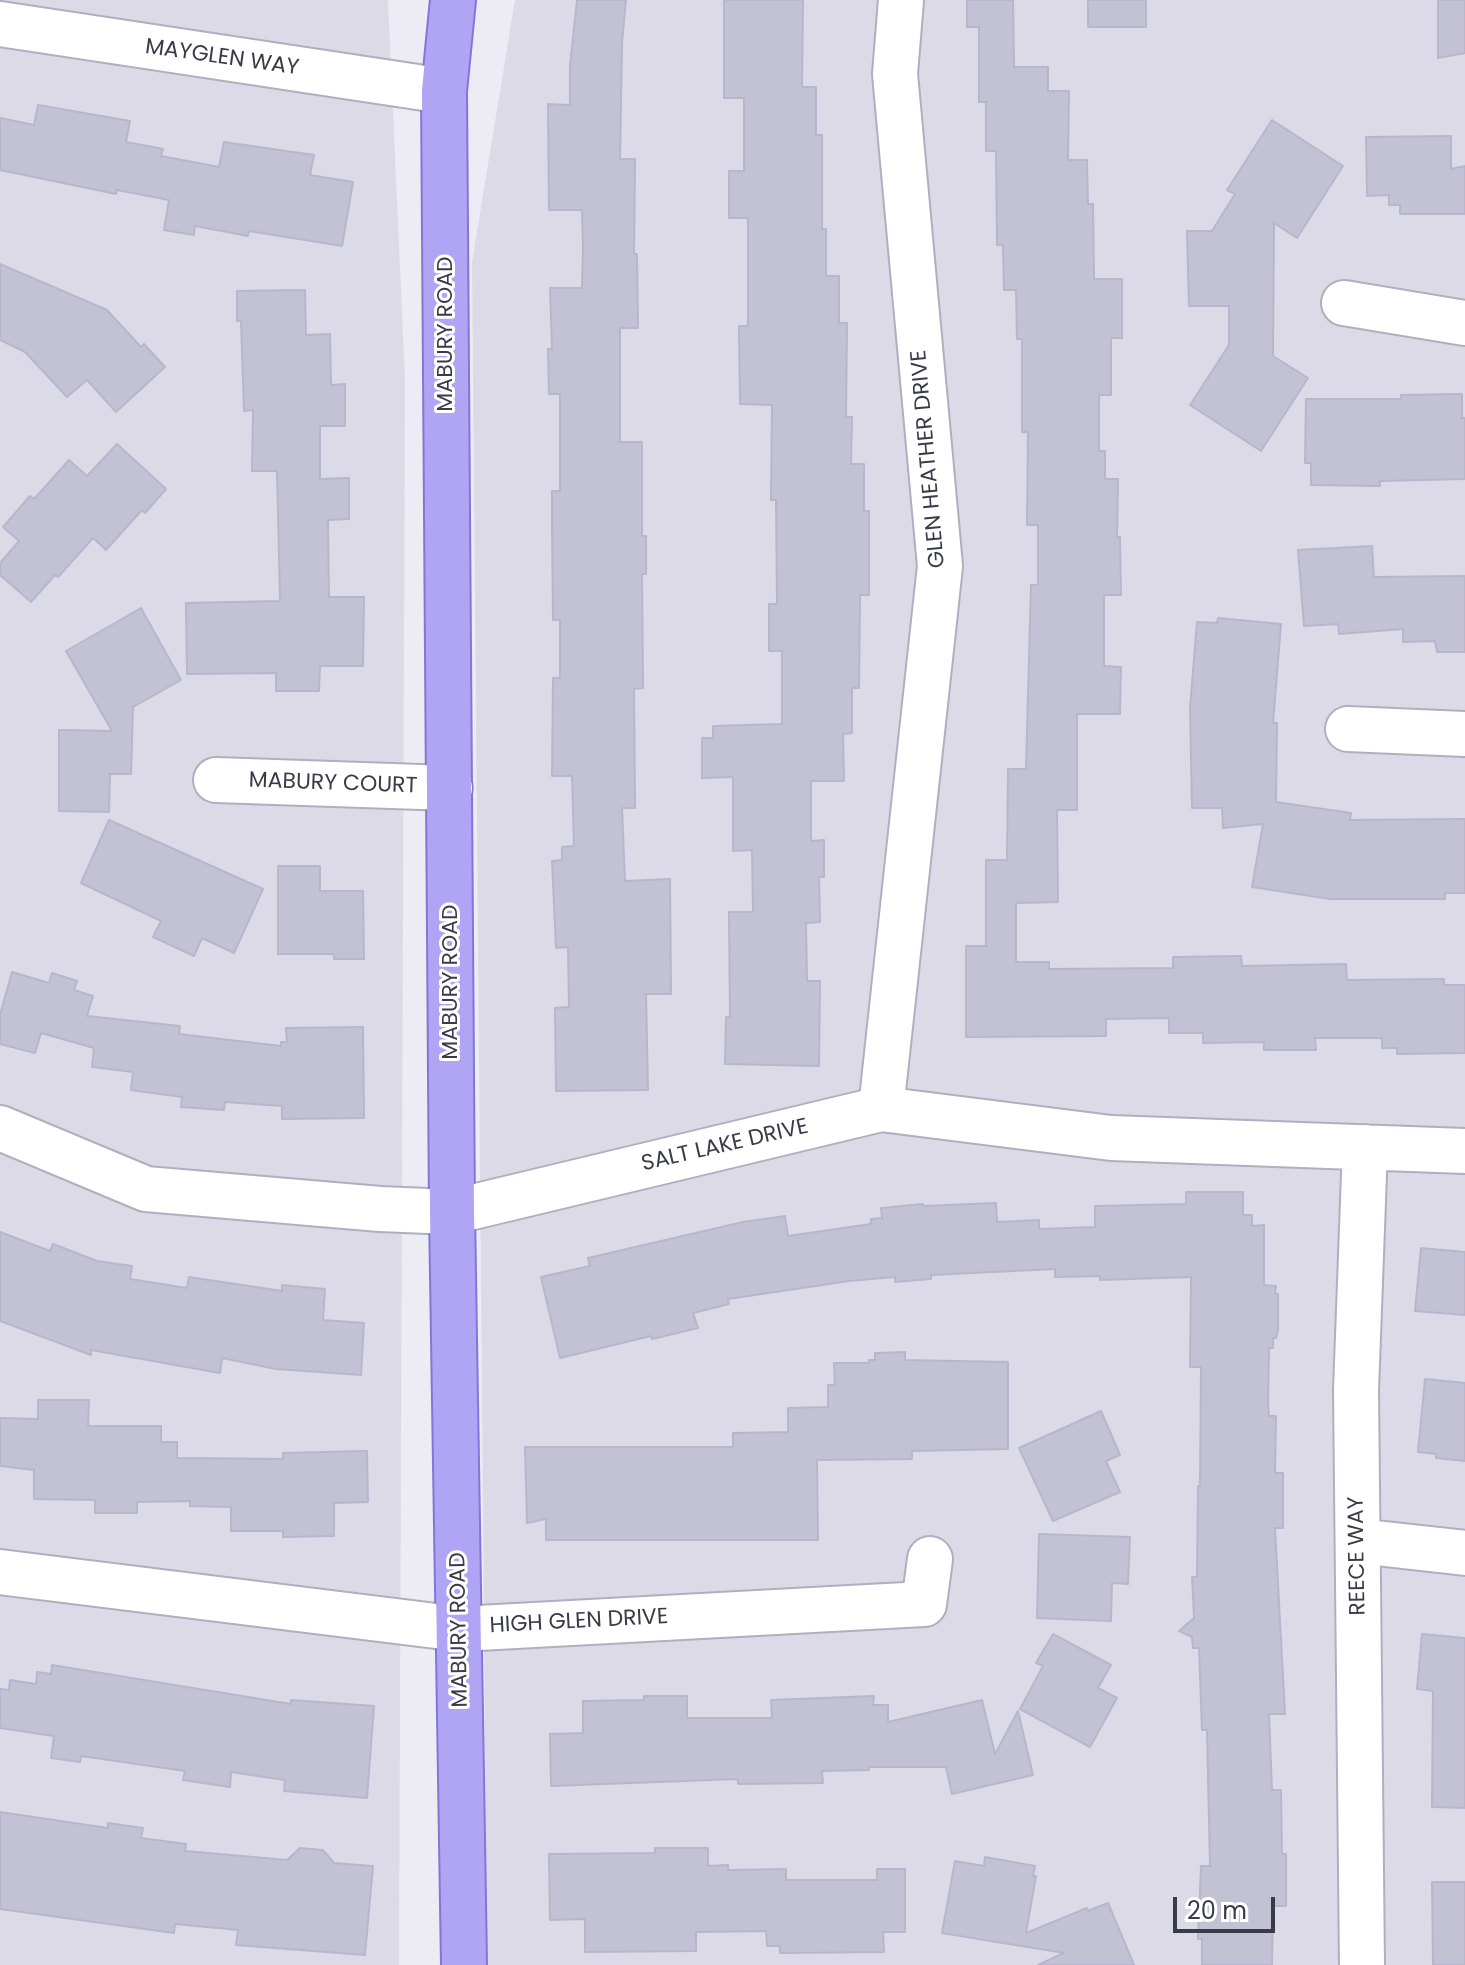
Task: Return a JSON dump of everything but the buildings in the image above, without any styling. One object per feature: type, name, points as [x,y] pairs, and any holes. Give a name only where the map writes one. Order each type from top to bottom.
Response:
[{"type":"main road","name":"MABURY ROAD","points":[[453,0],[444,91],[452,1212],[464,1965]]},
{"type":"street","name":"GLEN HEATHER DRIVE","points":[[881,1109],[940,566],[895,74],[901,0]]},
{"type":"street","name":"MAYGLEN WAY","points":[[0,24],[444,91]]},
{"type":"street","points":[[1344,303],[1465,323]]},
{"type":"street","points":[[1348,729],[1465,734]]},
{"type":"street","name":"MABURY COURT","points":[[216,780],[450,788]]},
{"type":"street","name":"SALT LAKE DRIVE","points":[[0,1128],[146,1189],[380,1209],[452,1212],[881,1109],[1111,1138],[1465,1151]]},
{"type":"street","name":"REECE WAY","points":[[1362,1965],[1356,1390],[1365,1147]]},
{"type":"street","points":[[1358,1541],[1465,1553]]},
{"type":"street","name":"HIGH GLEN DRIVE","points":[[0,1572],[460,1629],[924,1604],[930,1559]]},
{"type":"shaded area","points":[[0,0],[388,0],[405,379],[399,1965],[0,1965]]},
{"type":"shaded area","points":[[515,0],[1465,0],[1465,1965],[487,1965],[472,262]]}]
